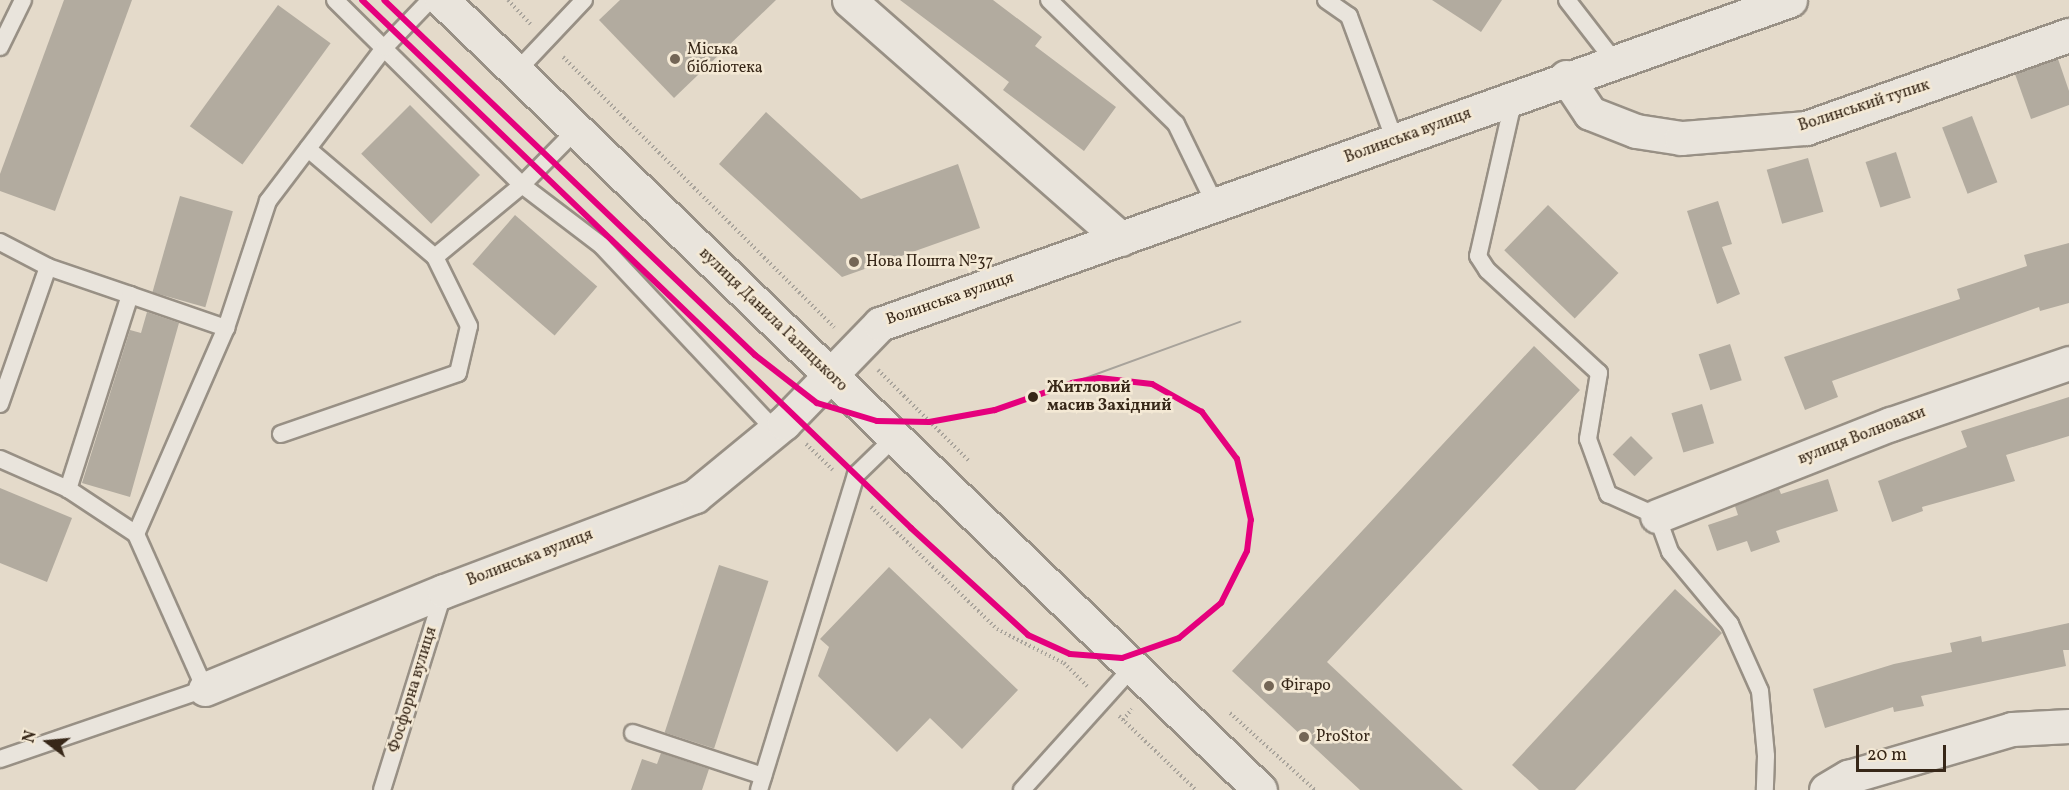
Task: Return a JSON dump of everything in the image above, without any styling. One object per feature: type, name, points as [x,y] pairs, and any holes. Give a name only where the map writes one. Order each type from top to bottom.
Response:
[{"type":"street","name":"вулиця Данила Галицького","points":[[442,0],[1260,790]]},
{"type":"street","points":[[849,0],[1121,239]]},
{"type":"street","name":"Волинська вулиця","points":[[206,689],[444,591],[694,496],[779,426],[880,324],[1216,206],[1515,98],[1566,77],[1790,0]]},
{"type":"street","name":"Волинський тупик","points":[[1566,77],[1590,113],[1636,131],[1681,138],[1806,128],[2069,35]]},
{"type":"street","name":"вулиця Волновахи","points":[[1657,516],[1891,424],[2069,363]]},
{"type":"street","points":[[1826,790],[1848,777],[2012,729],[2069,726]]},
{"type":"lane","points":[[0,47],[23,0]]},
{"type":"lane","points":[[335,0],[522,185],[602,246],[779,426]]},
{"type":"lane","points":[[136,534],[226,328],[268,201],[385,47],[430,0]]},
{"type":"lane","points":[[516,72],[584,0]]},
{"type":"lane","points":[[1048,0],[1176,124],[1216,206]]},
{"type":"lane","points":[[1326,0],[1349,16],[1395,141]]},
{"type":"lane","points":[[1567,0],[1615,62]]},
{"type":"lane","points":[[1515,98],[1478,256],[1486,270],[1599,373],[1588,439],[1608,494],[1657,516],[1670,552],[1730,624],[1760,691],[1766,756],[1765,790]]},
{"type":"lane","points":[[435,257],[522,185],[576,130]]},
{"type":"lane","points":[[281,434],[458,373],[469,326],[435,257],[308,149]]},
{"type":"lane","points":[[0,242],[48,267],[226,328]]},
{"type":"lane","points":[[0,404],[48,267]]},
{"type":"lane","points":[[68,489],[130,295]]},
{"type":"lane","points":[[633,733],[761,783],[856,475],[894,438]]},
{"type":"lane","points":[[0,459],[68,489],[136,534],[206,689]]},
{"type":"lane","name":"Фосфорна вулиця","points":[[382,790],[444,591]]},
{"type":"lane","points":[[1022,790],[1132,668]]},
{"type":"lane","name":"Волинська вулиця","points":[[0,759],[206,689]]},
{"type":"path","points":[[508,0],[856,348]]},
{"type":"path","points":[[779,426],[852,488],[997,629],[1064,663],[1196,790]]},
{"type":"path","points":[[1227,711],[1315,790]]},
{"type":"building","points":[[64,0],[132,0],[55,211],[0,191],[0,174]]},
{"type":"building","name":"Міська бібліотека","points":[[620,0],[776,0],[674,98],[599,20]]},
{"type":"building","points":[[900,0],[993,0],[1042,37],[1035,46],[1116,107],[1084,151],[1003,90],[1009,82]]},
{"type":"building","points":[[1432,0],[1502,0],[1481,32]]},
{"type":"building","points":[[278,5],[331,43],[242,165],[190,126]]},
{"type":"building","points":[[2058,59],[2069,91],[2069,105],[2031,119],[2015,74]]},
{"type":"building","points":[[410,105],[480,175],[431,224],[361,154]]},
{"type":"building","points":[[766,112],[861,199],[958,164],[980,228],[842,277],[719,164]]},
{"type":"building","points":[[1972,116],[1997,182],[1968,194],[1942,127]]},
{"type":"building","points":[[1896,152],[1911,198],[1880,208],[1866,162]]},
{"type":"building","points":[[1808,158],[1823,212],[1782,224],[1767,170]]},
{"type":"building","points":[[180,196],[233,211],[205,307],[152,292]]},
{"type":"building","points":[[1718,201],[1732,244],[1722,247],[1740,294],[1717,304],[1687,211]]},
{"type":"building","points":[[1548,205],[1618,273],[1575,318],[1504,250]]},
{"type":"building","points":[[515,215],[597,287],[555,336],[472,264]]},
{"type":"building","points":[[2069,243],[2069,303],[2040,311],[2039,307],[1832,381],[1838,397],[1805,410],[1784,357],[1960,299],[1957,289],[2027,266],[2024,255]]},
{"type":"building","points":[[147,312],[179,323],[130,497],[82,483],[130,330],[141,333]]},
{"type":"building","points":[[1730,344],[1742,380],[1710,390],[1699,354]]},
{"type":"building","points":[[1534,346],[1580,390],[1327,662],[1463,790],[1360,790],[1232,671]]},
{"type":"building","points":[[2069,397],[2069,436],[2006,455],[2015,481],[1922,507],[1923,511],[1892,522],[1878,481],[1967,447],[1961,431]]},
{"type":"building","points":[[1702,404],[1714,443],[1683,453],[1671,413]]},
{"type":"building","points":[[1631,436],[1653,458],[1635,476],[1613,454]]},
{"type":"building","points":[[1828,479],[1838,511],[1776,531],[1780,542],[1751,552],[1747,541],[1717,551],[1708,525],[1738,515],[1735,506],[1779,489],[1781,494]]},
{"type":"building","points":[[0,488],[72,518],[47,582],[0,563]]},
{"type":"building","points":[[719,565],[768,581],[714,748],[665,732]]},
{"type":"building","points":[[889,567],[1018,690],[962,749],[930,718],[897,752],[818,676],[829,647],[820,639]]},
{"type":"building","points":[[1675,589],[1722,633],[1575,790],[1539,790],[1512,765]]},
{"type":"building","points":[[2069,623],[2069,650],[2063,650],[2066,666],[1921,696],[1924,706],[1894,712],[1893,707],[1825,728],[1813,689],[1894,664],[1952,652],[1950,643],[1981,636],[1982,642]]},
{"type":"building","points":[[661,753],[709,769],[702,790],[631,790],[642,759],[657,764]]},
{"type":"tram line","points":[[1072,383],[1240,322]]},
{"type":"transit line","points":[[362,0],[911,528],[1028,635],[1070,654],[1122,658],[1179,638],[1221,603],[1247,551],[1251,520],[1237,459],[1202,412],[1152,384],[1099,378],[1072,383],[995,410],[929,422],[877,421],[817,403],[755,355],[384,0]]},
{"type":"place","name":"Міська бібліотека","points":[[675,59]]},
{"type":"place","name":"Нова Пошта №37","points":[[854,262]]},
{"type":"place","name":"Житловий масив Західний","points":[[1033,397]]},
{"type":"place","name":"Фігаро","points":[[1269,686]]},
{"type":"place","name":"ProStor","points":[[1304,737]]}]
